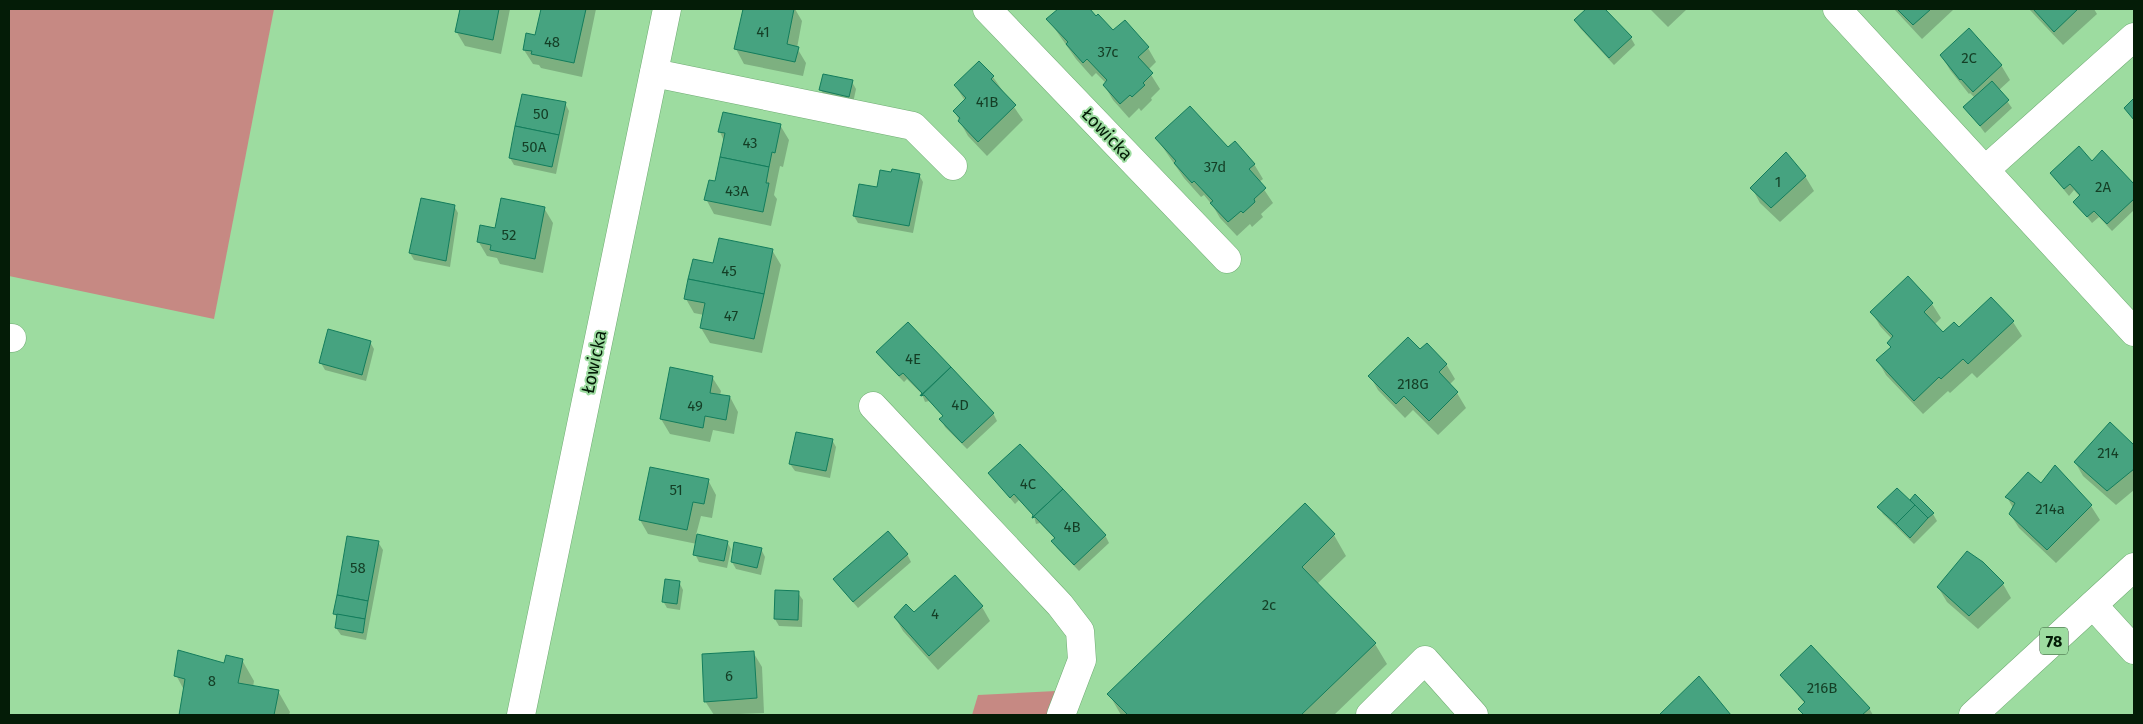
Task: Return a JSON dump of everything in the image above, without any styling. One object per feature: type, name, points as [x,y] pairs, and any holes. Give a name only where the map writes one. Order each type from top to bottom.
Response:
[{"type":"street","name":"Łowicka","points":[[522,715],[667,9]]},
{"type":"street","name":"Łowicka","points":[[987,9],[1227,259]]},
{"type":"street","points":[[1837,9],[2134,332]]},
{"type":"street","points":[[1985,170],[2134,37]]},
{"type":"street","points":[[654,73],[913,126],[953,166]]},
{"type":"street","points":[[873,406],[1060,605],[1080,631],[1082,660],[1060,715]]},
{"type":"street","name":"78","points":[[1973,715],[2134,567]]},
{"type":"street","points":[[2093,605],[2134,650]]},
{"type":"street","points":[[1370,715],[1425,660],[1474,715]]},
{"type":"shaded area","points":[[9,9],[274,9],[214,319],[9,276]]},
{"type":"shaded area","points":[[1056,691],[1049,715],[972,715],[978,695]]},
{"type":"building","points":[[460,9],[499,9],[493,40],[455,32]]},
{"type":"building","points":[[541,9],[586,9],[574,63],[531,54],[532,51],[523,50],[526,33],[535,35]]},
{"type":"building","points":[[743,9],[794,9],[787,44],[799,47],[795,62],[734,49]]},
{"type":"building","points":[[1058,9],[1090,9],[1096,16],[1098,14],[1113,30],[1125,20],[1149,47],[1138,57],[1153,73],[1143,83],[1145,85],[1132,97],[1130,95],[1120,104],[1103,85],[1107,80],[1087,59],[1083,63],[1066,44],[1068,42],[1046,19]]},
{"type":"building","points":[[1586,9],[1605,9],[1632,37],[1609,58],[1574,20]]},
{"type":"building","points":[[1897,9],[1931,9],[1913,25]]},
{"type":"building","points":[[2033,9],[2078,9],[2054,32]]},
{"type":"building","points":[[1969,28],[2002,65],[1973,92],[1960,80],[1940,55]]},
{"type":"building","points":[[979,61],[994,76],[991,79],[1016,105],[978,142],[958,121],[960,118],[953,111],[966,98],[954,85]]},
{"type":"building","points":[[823,74],[853,80],[849,97],[819,90]]},
{"type":"building","points":[[1992,81],[2009,100],[1980,126],[1963,107]]},
{"type":"building","points":[[522,94],[566,102],[559,135],[515,126]]},
{"type":"building","points":[[2134,98],[2134,120],[2124,108]]},
{"type":"building","points":[[1190,106],[1228,147],[1235,141],[1255,164],[1249,169],[1266,188],[1243,213],[1241,211],[1228,222],[1210,203],[1213,201],[1194,181],[1192,183],[1174,163],[1176,161],[1155,138]]},
{"type":"building","points":[[723,112],[781,124],[775,153],[772,152],[769,167],[720,157],[725,133],[718,132]]},
{"type":"building","points":[[515,126],[559,135],[552,167],[509,158]]},
{"type":"building","points":[[2079,146],[2092,161],[2102,150],[2134,184],[2134,199],[2107,224],[2094,211],[2087,217],[2073,202],[2080,195],[2070,184],[2064,189],[2050,173]]},
{"type":"building","points":[[1786,152],[1806,176],[1771,208],[1750,188]]},
{"type":"building","points":[[720,157],[769,167],[766,183],[769,183],[763,212],[704,200],[709,180],[715,181]]},
{"type":"building","points":[[892,169],[920,174],[909,226],[853,216],[859,184],[877,187],[880,170],[891,172]]},
{"type":"building","points":[[421,198],[455,205],[446,261],[409,253]]},
{"type":"building","points":[[501,198],[545,207],[535,259],[490,250],[491,245],[477,242],[480,225],[495,228]]},
{"type":"building","points":[[719,238],[773,249],[764,294],[688,279],[693,259],[713,263]]},
{"type":"building","points":[[1908,276],[1933,303],[1924,312],[1943,332],[1954,322],[1959,327],[1991,297],[2014,321],[1968,364],[1963,359],[1941,379],[1939,377],[1914,401],[1876,360],[1891,347],[1887,343],[1893,336],[1870,312]]},
{"type":"building","points":[[688,279],[764,294],[754,339],[700,328],[705,303],[684,299]]},
{"type":"building","points":[[908,322],[951,367],[920,396],[922,393],[903,373],[899,376],[876,352]]},
{"type":"building","points":[[328,329],[371,341],[362,375],[319,363]]},
{"type":"building","points":[[1408,337],[1420,349],[1427,343],[1447,364],[1439,372],[1458,392],[1429,421],[1404,396],[1396,404],[1368,376]]},
{"type":"building","points":[[670,367],[713,376],[710,393],[730,396],[726,420],[705,416],[703,428],[660,419]]},
{"type":"building","points":[[951,367],[994,413],[962,443],[939,419],[943,416],[924,395],[921,396]]},
{"type":"building","points":[[2110,422],[2134,445],[2134,469],[2107,491],[2074,462]]},
{"type":"building","points":[[796,432],[833,439],[826,471],[789,464]]},
{"type":"building","points":[[1020,444],[1063,489],[1032,518],[1033,515],[1014,494],[1010,498],[988,473]]},
{"type":"building","points":[[2055,465],[2092,505],[2047,550],[2009,514],[2015,503],[2005,497],[2028,472],[2041,483]]},
{"type":"building","points":[[650,467],[709,479],[704,504],[693,502],[687,530],[639,520]]},
{"type":"building","points":[[1897,488],[1915,505],[1896,524],[1877,507]]},
{"type":"building","points":[[1063,489],[1106,535],[1074,565],[1051,541],[1055,538],[1035,517],[1032,518]]},
{"type":"building","points":[[1915,494],[1934,513],[1928,518],[1910,500]]},
{"type":"building","points":[[1305,503],[1335,534],[1302,567],[1376,643],[1301,715],[1128,715],[1107,694]]},
{"type":"building","points":[[1915,505],[1928,518],[1910,538],[1896,524]]},
{"type":"building","points":[[888,531],[908,554],[853,602],[833,579]]},
{"type":"building","points":[[697,534],[728,541],[724,561],[693,555]]},
{"type":"building","points":[[347,536],[379,541],[368,601],[337,595]]},
{"type":"building","points":[[734,542],[762,548],[757,568],[731,562]]},
{"type":"building","points":[[1967,551],[1983,562],[2004,583],[1969,616],[1937,587]]},
{"type":"building","points":[[955,575],[983,606],[929,656],[894,617],[906,604],[914,612]]},
{"type":"building","points":[[665,579],[680,581],[677,604],[662,602]]},
{"type":"building","points":[[775,590],[799,591],[798,620],[774,619]]},
{"type":"building","points":[[337,595],[368,601],[365,619],[333,614]]},
{"type":"building","points":[[337,614],[365,619],[363,633],[335,628]]},
{"type":"building","points":[[1811,645],[1870,708],[1862,715],[1804,715],[1798,709],[1805,702],[1780,675]]},
{"type":"building","points":[[178,650],[224,663],[226,655],[243,659],[238,683],[279,690],[274,715],[179,715],[185,679],[174,676]]},
{"type":"building","points":[[754,651],[757,698],[704,702],[702,654]]},
{"type":"building","points":[[1699,676],[1731,715],[1659,715]]}]
